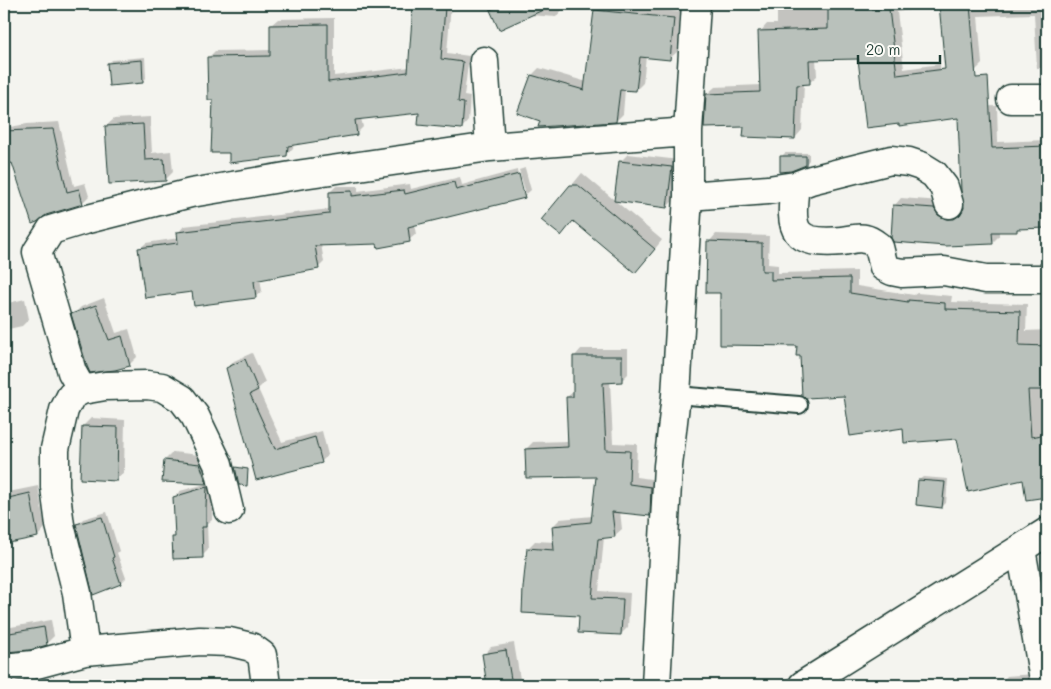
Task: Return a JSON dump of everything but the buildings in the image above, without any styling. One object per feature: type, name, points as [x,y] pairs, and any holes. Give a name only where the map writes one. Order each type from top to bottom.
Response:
[{"type":"street","points":[[656,685],[668,466],[676,395],[688,196],[688,132],[696,4]]},
{"type":"street","points":[[484,61],[490,146]]},
{"type":"street","points":[[1011,99],[1047,99]]},
{"type":"street","points":[[82,390],[72,372],[37,252],[51,230],[191,193],[303,174],[490,146],[688,132]]},
{"type":"street","points":[[688,196],[795,186],[810,180],[865,166],[891,160],[902,160],[921,166],[934,174],[944,187],[949,204]]},
{"type":"street","points":[[795,186],[792,210],[795,228],[802,236],[812,242],[864,238],[879,247],[884,267],[902,273],[944,271],[986,278],[1047,278]]},
{"type":"street","points":[[85,651],[77,593],[60,525],[55,487],[54,449],[64,410],[71,396],[82,390],[105,386],[147,385],[162,387],[182,399],[195,416],[218,464],[229,510]]},
{"type":"street","points":[[803,685],[1047,532]]},
{"type":"street","points":[[1021,549],[1044,685]]},
{"type":"street","points":[[4,668],[33,666],[85,651],[200,641],[230,642],[251,648],[262,655],[266,685]]},
{"type":"lane","points":[[676,395],[799,405]]}]
